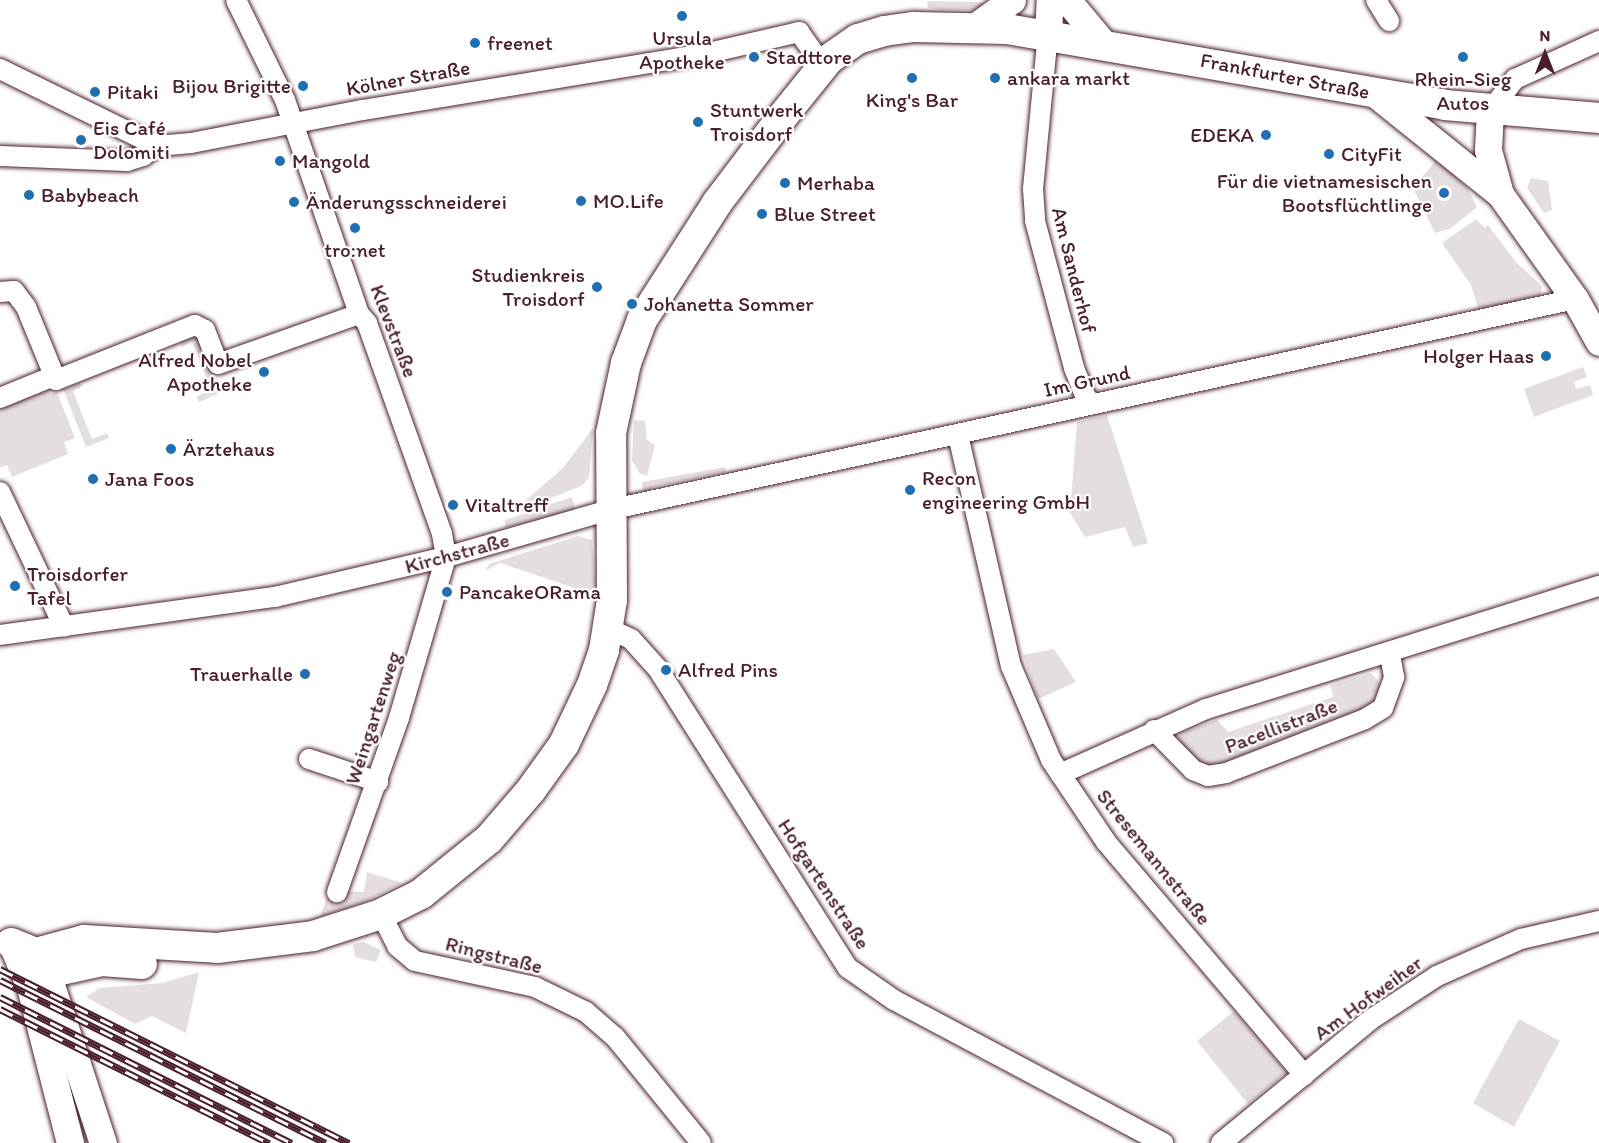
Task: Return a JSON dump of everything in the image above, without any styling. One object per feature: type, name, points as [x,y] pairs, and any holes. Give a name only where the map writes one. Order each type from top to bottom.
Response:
[{"type":"main road","name":"Frankfurter Straße","points":[[973,27],[1048,33],[1374,93],[1490,111],[1599,118]]},
{"type":"main road","points":[[25,958],[84,940],[217,948],[313,936],[381,914],[421,894],[472,856],[531,790],[580,713],[609,629],[611,433],[626,363],[642,320],[717,203],[823,66],[858,39],[884,31],[973,27]]},
{"type":"street","name":"Klevstraße","points":[[236,0],[285,100],[291,123],[359,314],[367,323],[442,534],[446,557]]},
{"type":"street","points":[[973,27],[1012,0]]},
{"type":"street","points":[[1048,33],[1050,0]]},
{"type":"street","points":[[1067,0],[1103,43]]},
{"type":"street","points":[[1376,0],[1389,21]]},
{"type":"street","name":"Kölner Straße","points":[[157,146],[191,143],[291,123],[704,54],[800,33],[823,66]]},
{"type":"street","name":"Am Sanderhof","points":[[1048,33],[1033,189],[1035,220],[1074,368],[1086,398],[1094,404]]},
{"type":"street","points":[[1500,194],[1488,142],[1490,111],[1515,79],[1599,41]]},
{"type":"street","points":[[0,69],[157,146],[143,156],[126,161],[0,156]]},
{"type":"street","points":[[1374,93],[1500,194],[1575,299],[1599,342]]},
{"type":"street","points":[[0,292],[14,291],[26,307],[55,378]]},
{"type":"street","name":"Im Grund","points":[[609,510],[1575,299]]},
{"type":"street","points":[[0,398],[195,325],[205,330],[218,364],[359,314]]},
{"type":"street","name":"Stresemannstraße","points":[[958,435],[1011,666],[1033,723],[1060,774],[1106,842],[1304,1075]]},
{"type":"street","points":[[0,492],[64,627]]},
{"type":"street","name":"Kirchstraße","points":[[0,635],[275,597],[446,557],[609,510]]},
{"type":"street","name":"Weingartenweg","points":[[337,892],[378,782],[446,557]]},
{"type":"street","name":"Pacellistraße","points":[[1060,774],[1154,730],[1206,709],[1390,654],[1599,586]]},
{"type":"street","name":"Hofgartenstraße","points":[[609,629],[631,639],[658,669],[848,968],[894,1000],[1163,1143]]},
{"type":"street","name":"Pacellistraße","points":[[1154,730],[1193,770],[1208,776],[1226,773],[1376,712],[1388,700],[1392,685],[1390,654]]},
{"type":"street","points":[[309,759],[378,782]]},
{"type":"street","name":"Ringstraße","points":[[381,914],[396,946],[415,961],[535,987],[586,1012],[615,1037],[700,1143]]},
{"type":"street","name":"Am Hofweiher","points":[[1221,1143],[1370,1020],[1437,976],[1521,939],[1599,921]]},
{"type":"street","points":[[25,958],[105,1137]]},
{"type":"street","points":[[25,958],[69,1142]]},
{"type":"shaded area","points":[[927,1],[988,4],[975,10],[944,10],[928,8]]},
{"type":"shaded area","points":[[1437,159],[1468,189],[1477,207],[1450,229],[1435,233],[1413,188]]},
{"type":"shaded area","points":[[1531,178],[1548,181],[1552,210],[1544,213],[1527,188]]},
{"type":"shaded area","points":[[1476,219],[1485,228],[1488,225],[1516,262],[1542,286],[1541,295],[1479,311],[1471,285],[1442,243]]},
{"type":"shaded area","points":[[193,337],[200,338],[220,388],[218,394],[199,402],[196,397],[211,389],[192,342],[181,347],[182,341]]},
{"type":"shaded area","points":[[1583,367],[1587,377],[1574,382],[1576,389],[1590,385],[1593,395],[1534,417],[1524,389]]},
{"type":"shaded area","points":[[79,383],[83,386],[73,391],[92,439],[107,433],[109,438],[86,447],[63,389]]},
{"type":"shaded area","points":[[47,388],[50,394],[57,392],[75,438],[64,442],[68,454],[12,477],[7,465],[0,468],[0,407]]},
{"type":"shaded area","points":[[1107,415],[1148,543],[1133,547],[1125,527],[1085,537],[1070,513],[1077,422]]},
{"type":"shaded area","points":[[634,420],[645,421],[647,440],[655,445],[647,476],[639,473],[632,460]]},
{"type":"shaded area","points":[[593,428],[589,477],[582,486],[511,513],[563,468]]},
{"type":"shaded area","points":[[725,467],[726,472],[653,487],[643,495],[642,482]]},
{"type":"shaded area","points":[[572,497],[575,511],[505,528],[505,520]]},
{"type":"shaded area","points":[[578,536],[592,540],[596,595],[500,563],[485,571],[489,564]]},
{"type":"shaded area","points":[[1054,649],[1076,682],[1038,699],[1023,655]]},
{"type":"shaded area","points":[[1371,673],[1381,684],[1372,706],[1214,769],[1205,768],[1176,741],[1181,733],[1217,720],[1228,732],[1333,697],[1331,685]]},
{"type":"shaded area","points":[[367,872],[402,883],[364,902],[320,917],[327,898],[343,903],[347,891],[364,892]]},
{"type":"shaded area","points":[[364,942],[381,950],[376,962],[355,957],[353,944]]},
{"type":"shaded area","points":[[199,972],[186,1033],[152,1016],[135,1024],[86,997],[99,988],[163,983]]},
{"type":"shaded area","points":[[1234,1011],[1287,1072],[1248,1104],[1197,1041]]},
{"type":"shaded area","points":[[1519,1019],[1560,1041],[1514,1127],[1473,1103]]},
{"type":"railway","points":[[0,969],[349,1143]]},
{"type":"railway","points":[[0,980],[326,1143]]},
{"type":"railway","points":[[0,997],[291,1143]]},
{"type":"railway","points":[[0,1009],[269,1143]]},
{"type":"place","name":"Ursula Apotheke","points":[[682,16]]},
{"type":"place","name":"freenet","points":[[475,43]]},
{"type":"place","name":"Stadttore","points":[[754,57]]},
{"type":"place","name":"Rhein-Sieg Autos","points":[[1463,57]]},
{"type":"place","name":"King's Bar","points":[[912,78]]},
{"type":"place","name":"ankara markt","points":[[995,78]]},
{"type":"place","name":"Bijou Brigitte","points":[[303,86]]},
{"type":"place","name":"Pitaki","points":[[95,92]]},
{"type":"place","name":"Stuntwerk Troisdorf","points":[[698,122]]},
{"type":"place","name":"EDEKA","points":[[1266,135]]},
{"type":"place","name":"Eis Café Dolomiti","points":[[81,140]]},
{"type":"place","name":"CityFit","points":[[1329,154]]},
{"type":"place","name":"Mangold","points":[[280,161]]},
{"type":"place","name":"Merhaba","points":[[785,183]]},
{"type":"place","name":"Für die vietnamesischen Bootsflüchtlinge","points":[[1444,193]]},
{"type":"place","name":"Babybeach","points":[[29,195]]},
{"type":"place","name":"MO.Life","points":[[581,201]]},
{"type":"place","name":"Änderungsschneiderei","points":[[294,202]]},
{"type":"place","name":"Blue Street","points":[[762,214]]},
{"type":"place","name":"tro:net","points":[[355,228]]},
{"type":"place","name":"Studienkreis Troisdorf","points":[[597,287]]},
{"type":"place","name":"Johanetta Sommer","points":[[632,304]]},
{"type":"place","name":"Holger Haas","points":[[1546,356]]},
{"type":"place","name":"Alfred Nobel Apotheke","points":[[264,372]]},
{"type":"place","name":"Ärztehaus","points":[[171,449]]},
{"type":"place","name":"Jana Foos","points":[[93,479]]},
{"type":"place","name":"Recon engineering GmbH","points":[[910,490]]},
{"type":"place","name":"Vitaltreff","points":[[453,505]]},
{"type":"place","name":"Troisdorfer Tafel","points":[[15,586]]},
{"type":"place","name":"PancakeORama","points":[[447,592]]},
{"type":"place","name":"Alfred Pins","points":[[666,670]]},
{"type":"place","name":"Trauerhalle","points":[[305,674]]}]
